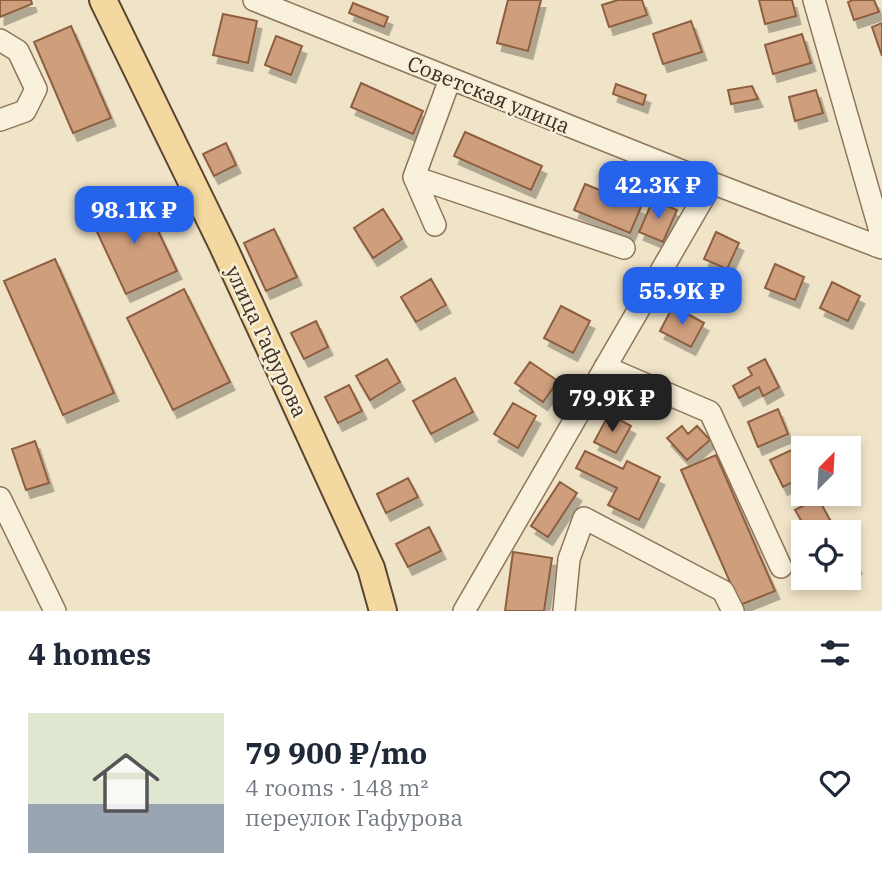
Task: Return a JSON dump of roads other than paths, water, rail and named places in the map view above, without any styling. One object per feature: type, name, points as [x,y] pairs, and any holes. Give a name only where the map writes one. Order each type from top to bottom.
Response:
[{"type":"main road","name":"улица Гафурова","points":[[103,0],[223,246],[365,555],[383,611]]},
{"type":"street","name":"Советская улица","points":[[254,0],[879,247]]},
{"type":"street","points":[[814,0],[880,231],[879,247]]},
{"type":"street","points":[[0,40],[18,51],[36,89],[25,111],[0,120]]},
{"type":"street","points":[[435,225],[414,177],[450,79]]},
{"type":"street","points":[[414,177],[624,248]]},
{"type":"street","points":[[464,611],[712,183]]},
{"type":"street","points":[[606,367],[710,412],[781,567]]},
{"type":"street","points":[[0,498],[55,611]]},
{"type":"street","points":[[564,611],[569,559],[584,518],[723,591],[733,611]]}]
